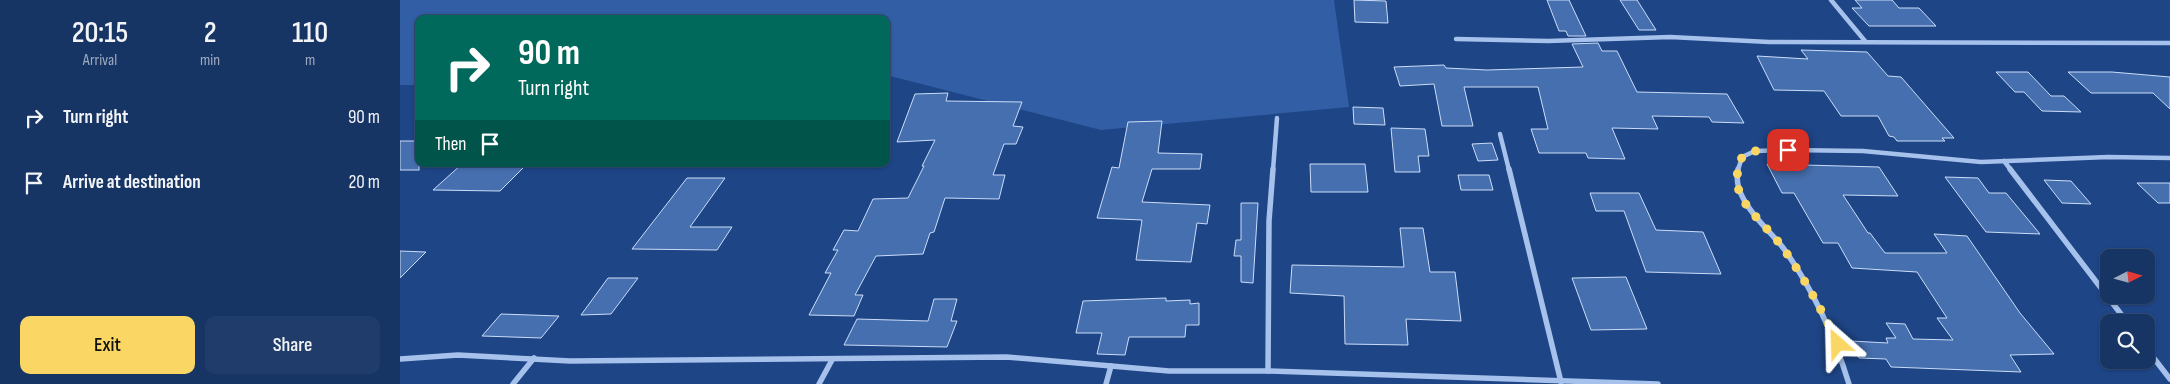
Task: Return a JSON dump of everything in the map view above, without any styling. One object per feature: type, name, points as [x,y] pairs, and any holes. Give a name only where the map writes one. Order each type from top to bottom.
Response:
[{"type":"street","points":[[1831,0],[1865,41]]},
{"type":"street","points":[[1456,39],[1548,41],[1670,37],[1769,42],[2170,43]]},
{"type":"street","points":[[1268,371],[1269,221],[1277,118]]},
{"type":"street","points":[[1500,134],[1562,382]]},
{"type":"street","points":[[1849,384],[1838,344],[1818,302],[1782,247],[1741,196],[1736,173],[1742,157],[1754,151],[1837,151],[1954,161],[2108,157],[2170,158]]},
{"type":"street","points":[[2004,161],[2121,314]]},
{"type":"street","points":[[400,359],[458,355],[570,361],[832,360],[916,356],[1007,357],[1169,371],[1268,371],[1658,384]]},
{"type":"street","points":[[513,384],[534,358]]},
{"type":"street","points":[[819,384],[832,360]]},
{"type":"street","points":[[2155,360],[2170,379]]},
{"type":"street","points":[[1106,384],[1111,366]]},
{"type":"shaded area","points":[[400,0],[1334,0],[1349,107],[1101,130],[890,76],[890,15],[415,15],[415,85],[400,85]]},
{"type":"building","points":[[1354,0],[1386,1],[1388,23],[1355,22]]},
{"type":"building","points":[[1547,0],[1569,0],[1586,36],[1568,36],[1566,31],[1559,31]]},
{"type":"building","points":[[1620,0],[1637,0],[1656,30],[1639,30]]},
{"type":"building","points":[[1855,0],[1892,0],[1899,8],[1919,8],[1936,26],[1869,26],[1852,8],[1862,8]]},
{"type":"building","points":[[1598,43],[1602,51],[1617,51],[1637,92],[1727,94],[1744,123],[1712,122],[1709,117],[1652,116],[1658,129],[1612,128],[1625,159],[1588,158],[1586,153],[1539,153],[1531,129],[1548,129],[1538,87],[1464,87],[1473,126],[1442,126],[1434,84],[1400,86],[1394,67],[1444,65],[1446,68],[1487,70],[1583,67],[1572,44]]},
{"type":"building","points":[[1801,50],[1867,52],[1888,76],[1901,77],[1954,138],[1942,138],[1945,141],[1897,141],[1894,137],[1889,136],[1878,116],[1841,116],[1824,91],[1774,90],[1757,56],[1808,59]]},
{"type":"building","points":[[1996,72],[2028,72],[2051,96],[2064,96],[2081,112],[2042,111],[2024,92],[2015,92]]},
{"type":"building","points":[[2068,72],[2112,72],[2170,77],[2170,109],[2153,93],[2091,93]]},
{"type":"building","points":[[948,93],[946,101],[1022,102],[1013,126],[1023,127],[1016,144],[1004,144],[993,175],[1005,175],[999,199],[945,198],[934,232],[930,233],[923,254],[876,256],[855,295],[863,295],[854,316],[809,315],[831,273],[825,273],[838,250],[833,250],[844,230],[858,231],[873,199],[908,198],[924,166],[922,166],[935,140],[897,142],[915,94]]},
{"type":"building","points":[[1353,107],[1383,108],[1385,125],[1354,124]]},
{"type":"building","points":[[1162,121],[1158,153],[1202,154],[1200,169],[1152,169],[1142,202],[1210,205],[1207,224],[1197,223],[1191,262],[1136,260],[1142,220],[1097,218],[1112,167],[1119,168],[1128,122]]},
{"type":"building","points":[[1391,128],[1425,129],[1429,156],[1418,156],[1420,172],[1395,172]]},
{"type":"building","points":[[400,141],[415,141],[415,167],[419,167],[419,170],[400,170]]},
{"type":"building","points":[[1492,143],[1498,160],[1478,161],[1472,144]]},
{"type":"building","points":[[1310,164],[1365,164],[1368,192],[1311,192]]},
{"type":"building","points":[[1767,164],[1879,167],[1898,196],[1843,195],[1868,233],[1870,233],[1885,253],[1947,253],[1934,234],[1967,236],[2020,313],[2054,354],[2010,355],[2021,372],[1891,367],[1886,359],[1859,358],[1851,341],[1888,343],[1886,338],[1896,338],[1886,323],[1905,324],[1913,339],[1953,340],[1937,318],[1947,318],[1917,272],[1852,268],[1838,243],[1823,243],[1794,193],[1782,193]]},
{"type":"building","points":[[459,167],[524,167],[500,191],[433,190]]},
{"type":"building","points":[[1458,175],[1489,175],[1493,190],[1461,190]]},
{"type":"building","points":[[1945,177],[1978,178],[1989,193],[2006,193],[2040,234],[1986,232]]},
{"type":"building","points":[[687,178],[725,178],[690,227],[732,227],[717,250],[632,249]]},
{"type":"building","points":[[2044,180],[2071,181],[2091,204],[2062,203]]},
{"type":"building","points":[[2137,183],[2170,183],[2170,203],[2158,203]]},
{"type":"building","points":[[1590,193],[1639,193],[1656,230],[1703,232],[1721,274],[1646,272],[1624,211],[1596,211]]},
{"type":"building","points":[[1241,203],[1258,203],[1253,283],[1241,282],[1241,256],[1234,256],[1236,240],[1241,240]]},
{"type":"building","points":[[1400,228],[1423,228],[1430,272],[1455,272],[1461,321],[1406,319],[1408,345],[1345,344],[1344,296],[1290,293],[1292,265],[1404,267]]},
{"type":"building","points":[[400,251],[426,252],[400,278]]},
{"type":"building","points":[[1626,277],[1647,329],[1591,330],[1572,278]]},
{"type":"building","points":[[608,278],[638,278],[611,314],[581,315]]},
{"type":"building","points":[[1166,298],[1166,301],[1190,300],[1190,304],[1199,303],[1199,325],[1186,325],[1185,337],[1129,337],[1125,355],[1097,354],[1102,333],[1076,333],[1083,301]]},
{"type":"building","points":[[934,299],[957,299],[951,321],[957,321],[947,347],[844,345],[857,319],[928,321]]},
{"type":"building","points":[[501,314],[559,316],[541,338],[482,336]]},
{"type":"route","points":[[1788,150],[1754,151],[1742,157],[1736,173],[1737,184],[1741,196],[1782,247],[1818,302],[1838,344]]}]
